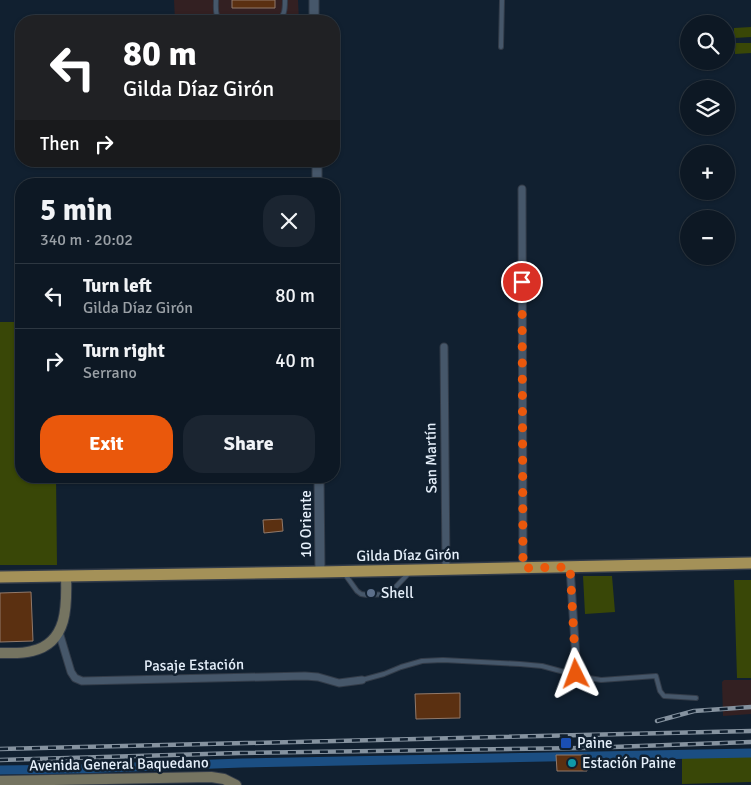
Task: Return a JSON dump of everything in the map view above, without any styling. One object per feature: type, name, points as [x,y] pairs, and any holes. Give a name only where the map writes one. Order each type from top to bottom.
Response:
[{"type":"main road","name":"Gilda Díaz Girón","points":[[0,577],[751,563]]},
{"type":"main road","points":[[0,653],[35,651],[50,642],[59,632],[65,616],[66,576]]},
{"type":"main road","name":"Avenida General Baquedano","points":[[0,781],[70,782],[211,777],[224,779],[236,785]]},
{"type":"street","points":[[314,0],[314,15]]},
{"type":"street","points":[[522,189],[523,568]]},
{"type":"street","name":"San Martín","points":[[444,347],[446,569]]},
{"type":"street","name":"10 Oriente","points":[[319,483],[320,572]]},
{"type":"street","points":[[570,567],[576,674]]},
{"type":"street","name":"Pasaje Estación","points":[[59,632],[71,672],[75,678],[82,680],[305,676],[318,677],[340,683],[362,680]]},
{"type":"lane","points":[[216,0],[216,15]]},
{"type":"lane","points":[[283,15],[285,0]]},
{"type":"lane","points":[[501,47],[502,0]]},
{"type":"lane","points":[[343,572],[359,593],[367,595],[389,594],[412,570]]},
{"type":"lane","points":[[362,680],[422,661],[443,660],[520,664],[542,666],[601,680],[656,676],[660,691],[664,696],[696,698]]},
{"type":"shaded area","points":[[174,0],[298,0],[299,15],[175,15]]},
{"type":"shaded area","points":[[724,680],[751,680],[751,714],[723,716],[722,682]]},
{"type":"green space","points":[[751,27],[751,37],[735,38],[735,28]]},
{"type":"green space","points":[[735,43],[751,43],[751,53],[735,54]]},
{"type":"green space","points":[[0,322],[15,322],[15,483],[56,483],[57,565],[0,565]]},
{"type":"green space","points":[[583,576],[612,576],[615,612],[585,614]]},
{"type":"green space","points":[[734,580],[751,580],[751,678],[737,678]]},
{"type":"green space","points":[[751,755],[751,782],[682,784],[682,756]]},
{"type":"building","points":[[232,0],[275,0],[275,8],[232,8]]},
{"type":"building","points":[[282,519],[283,531],[264,533],[263,520]]},
{"type":"building","points":[[31,592],[33,641],[0,642],[0,593]]},
{"type":"building","points":[[460,693],[460,718],[416,719],[415,694]]},
{"type":"building","name":"Estación Paine","points":[[556,755],[587,755],[587,771],[557,771]]},
{"type":"waterway","points":[[0,770],[242,763],[751,753]]},
{"type":"railway","points":[[657,721],[694,711],[751,707]]},
{"type":"railway","points":[[0,749],[751,731]]},
{"type":"railway","points":[[0,760],[240,753],[585,748],[751,742]]},
{"type":"place","name":"Shell","points":[[371,593]]},
{"type":"place","name":"Paine","points":[[566,743]]},
{"type":"place","name":"Estación Paine","points":[[572,763]]},
{"type":"route","points":[[522,282],[523,568],[570,567],[569,576],[576,674]]}]
